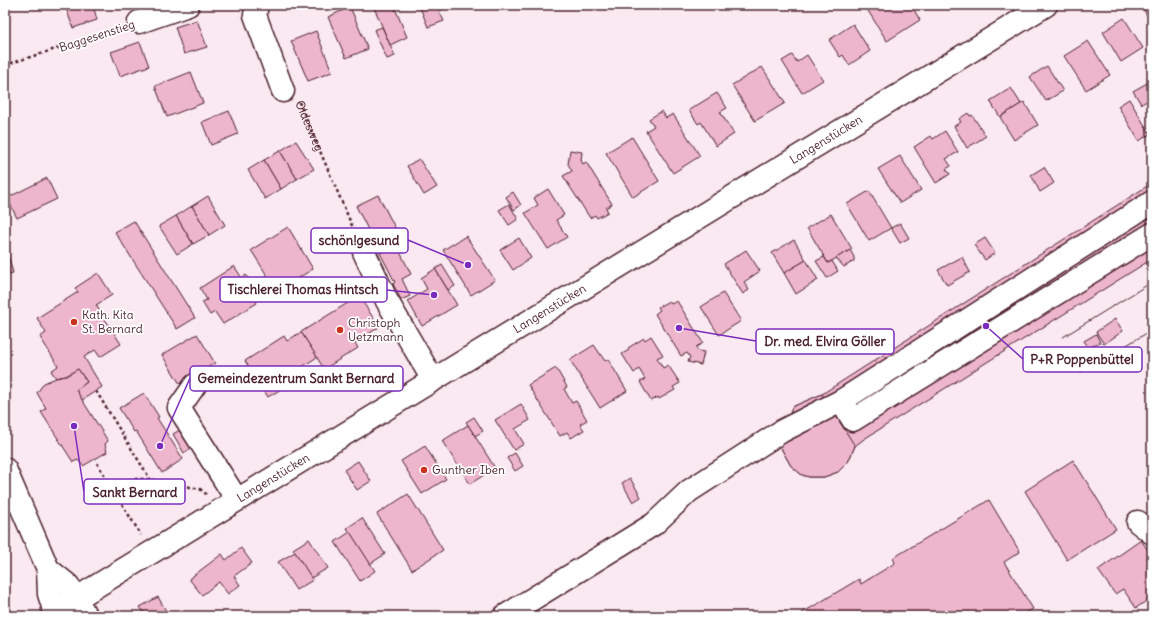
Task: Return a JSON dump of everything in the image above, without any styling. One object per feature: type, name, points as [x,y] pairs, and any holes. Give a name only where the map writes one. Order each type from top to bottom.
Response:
[{"type":"street","name":"Baggesenstieg","points":[[139,22],[188,5]]},
{"type":"street","name":"Oldesweg","points":[[257,5],[255,15],[283,91]]},
{"type":"street","name":"Langenstücken","points":[[55,613],[82,607],[237,500],[1046,5]]},
{"type":"street","points":[[505,616],[654,524],[689,491],[769,440],[841,401],[1152,202]]},
{"type":"street","points":[[841,401],[853,420],[1152,234]]},
{"type":"street","points":[[364,252],[388,301],[433,380]]},
{"type":"street","points":[[195,385],[179,408],[237,500]]},
{"type":"street","points":[[5,469],[48,569],[49,594],[55,613]]},
{"type":"street","points":[[48,569],[68,585],[82,607]]},
{"type":"path","name":"Baggesenstieg","points":[[5,66],[139,22]]},
{"type":"path","name":"Oldesweg","points":[[283,91],[299,101],[364,252]]},
{"type":"path","points":[[96,391],[150,478]]},
{"type":"path","points":[[98,463],[141,535]]},
{"type":"path","points":[[113,490],[133,479],[150,478],[200,489],[206,494]]},
{"type":"building","points":[[65,5],[93,5],[97,20],[73,28]]},
{"type":"building","points":[[373,5],[396,5],[394,6],[407,37],[390,45]]},
{"type":"building","points":[[419,5],[453,5],[439,11],[444,21],[428,27]]},
{"type":"building","points":[[911,5],[920,20],[887,41],[865,6]]},
{"type":"building","points":[[1141,5],[1152,5],[1152,24]]},
{"type":"building","points":[[350,7],[368,49],[346,58],[328,17]]},
{"type":"building","points":[[1124,18],[1143,48],[1121,62],[1103,32]]},
{"type":"building","points":[[197,20],[207,47],[184,54],[175,27]]},
{"type":"building","points":[[853,24],[870,51],[849,65],[843,55],[840,57],[829,40]]},
{"type":"building","points":[[382,27],[395,56],[387,59],[374,30]]},
{"type":"building","points":[[316,31],[332,72],[308,81],[291,41]]},
{"type":"building","points":[[1088,41],[1110,75],[1086,90],[1064,56]]},
{"type":"building","points":[[140,42],[149,66],[120,76],[111,52]]},
{"type":"building","points":[[792,55],[797,62],[807,55],[823,80],[802,93],[782,61]]},
{"type":"building","points":[[1047,66],[1063,91],[1046,101],[1030,77]]},
{"type":"building","points":[[762,67],[785,103],[755,121],[732,85]]},
{"type":"building","points":[[191,72],[203,103],[167,117],[155,86]]},
{"type":"building","points":[[1149,82],[1152,87],[1152,109],[1147,101],[1141,104],[1133,91]]},
{"type":"building","points":[[1011,88],[1021,104],[1000,117],[990,101]]},
{"type":"building","points":[[717,93],[727,108],[720,112],[734,134],[716,146],[701,122],[698,124],[689,110]]},
{"type":"building","points":[[1129,99],[1150,134],[1139,141],[1118,106]]},
{"type":"building","points":[[1024,102],[1038,125],[1014,140],[1000,117]]},
{"type":"building","points":[[229,111],[238,134],[211,145],[202,122]]},
{"type":"building","points":[[662,111],[666,118],[673,114],[700,156],[673,173],[646,131],[654,126],[649,119]]},
{"type":"building","points":[[968,113],[970,116],[972,115],[986,136],[967,148],[954,126],[961,122],[959,119]]},
{"type":"building","points":[[945,131],[958,152],[946,159],[951,166],[946,169],[950,174],[936,183],[914,147],[931,136],[933,139]]},
{"type":"building","points":[[632,137],[659,181],[633,197],[606,153]]},
{"type":"building","points":[[296,141],[314,169],[297,179],[280,151]]},
{"type":"building","points":[[570,150],[582,152],[581,160],[583,164],[586,162],[612,204],[606,208],[608,212],[597,218],[595,215],[590,218],[563,176],[572,171],[568,164]]},
{"type":"building","points":[[280,151],[297,179],[281,189],[264,160]]},
{"type":"building","points":[[900,156],[921,190],[900,203],[878,169]]},
{"type":"building","points":[[419,159],[437,187],[424,195],[407,166]]},
{"type":"building","points":[[264,160],[281,189],[265,199],[248,170]]},
{"type":"building","points":[[1044,167],[1054,183],[1040,192],[1031,175]]},
{"type":"building","points":[[47,178],[57,199],[17,218],[7,198]]},
{"type":"building","points":[[1152,183],[1152,259],[864,439],[855,446],[848,462],[838,472],[824,477],[809,477],[802,475],[791,466],[782,450],[781,444],[792,407],[822,394]]},
{"type":"building","points":[[548,189],[564,215],[556,220],[567,237],[548,249],[525,213],[538,205],[534,198]]},
{"type":"building","points":[[869,191],[891,228],[869,241],[847,204]]},
{"type":"building","points":[[513,192],[521,205],[514,210],[506,197]]},
{"type":"building","points":[[378,195],[402,241],[380,253],[356,206]]},
{"type":"building","points":[[208,196],[225,225],[209,235],[192,206]]},
{"type":"building","points":[[509,204],[518,219],[509,225],[499,210]]},
{"type":"building","points":[[192,206],[209,235],[193,244],[176,216]]},
{"type":"building","points":[[831,214],[852,249],[828,263],[807,228]]},
{"type":"building","points":[[176,216],[193,244],[177,254],[159,226]]},
{"type":"building","points":[[134,221],[195,318],[177,329],[115,232]]},
{"type":"building","points":[[900,223],[909,238],[900,243],[891,228]]},
{"type":"building","points":[[288,227],[313,269],[277,291],[251,250]]},
{"type":"building","points":[[466,236],[495,280],[471,295],[443,250]]},
{"type":"building","points":[[519,238],[531,258],[513,270],[500,250]]},
{"type":"building","points":[[985,238],[995,253],[985,260],[974,245]]},
{"type":"building","points":[[794,240],[806,260],[784,273],[772,253]]},
{"type":"building","points":[[396,244],[411,274],[402,279],[410,296],[401,300],[393,284],[395,282],[380,253]]},
{"type":"building","points":[[746,250],[760,271],[744,282],[749,290],[743,294],[724,264]]},
{"type":"building","points":[[850,250],[854,257],[854,261],[844,267],[836,258]]},
{"type":"building","points":[[7,251],[13,273],[5,275],[5,252]]},
{"type":"building","points":[[824,257],[828,263],[832,261],[838,271],[827,278],[816,261]]},
{"type":"building","points":[[962,257],[970,272],[947,285],[938,270]]},
{"type":"building","points":[[806,260],[818,280],[796,294],[784,273]]},
{"type":"building","points":[[442,265],[455,286],[448,290],[435,269]]},
{"type":"building","points":[[234,266],[242,278],[246,275],[253,287],[249,290],[257,303],[223,324],[215,312],[210,315],[202,302],[207,300],[200,288]]},
{"type":"building","points":[[435,269],[457,305],[422,326],[408,301],[427,289],[421,278]]},
{"type":"building","points":[[98,273],[112,295],[96,305],[121,344],[100,357],[95,350],[84,357],[102,387],[82,400],[76,390],[87,382],[78,369],[66,376],[56,378],[51,371],[58,366],[40,337],[46,333],[37,318],[78,292],[75,288]]},
{"type":"building","points":[[723,293],[741,321],[719,335],[701,307]]},
{"type":"building","name":"Christoph Uetzmann","points":[[359,296],[379,327],[355,343],[358,348],[324,369],[301,332]]},
{"type":"building","points":[[669,301],[671,304],[677,301],[703,343],[696,347],[698,351],[704,352],[701,365],[688,362],[690,357],[687,353],[681,356],[655,314],[660,310],[658,307]]},
{"type":"building","points":[[1115,319],[1123,331],[1104,344],[1096,332]]},
{"type":"building","points":[[301,332],[317,357],[302,367],[306,374],[268,397],[245,361],[284,336],[287,341]]},
{"type":"building","points":[[197,334],[215,363],[180,384],[162,355]]},
{"type":"building","points":[[1096,334],[1100,342],[1089,348],[1084,341]]},
{"type":"building","points":[[651,336],[663,355],[657,358],[663,368],[668,365],[680,383],[673,387],[675,390],[659,399],[658,397],[651,401],[640,382],[645,379],[639,369],[634,373],[622,354],[629,350],[628,348],[644,338],[645,340]]},
{"type":"building","points":[[594,345],[605,361],[608,359],[627,391],[600,408],[570,360]]},
{"type":"building","points":[[556,368],[567,387],[564,389],[572,403],[576,401],[587,420],[580,424],[584,430],[571,438],[567,432],[560,436],[528,385]]},
{"type":"building","points":[[78,369],[87,382],[76,390],[108,441],[105,444],[107,452],[83,466],[78,460],[73,462],[41,412],[46,408],[37,393],[44,383],[66,376]]},
{"type":"building","points":[[144,393],[159,417],[157,418],[183,459],[162,473],[136,431],[134,432],[119,408]]},
{"type":"building","points":[[822,394],[855,446],[848,462],[838,472],[824,477],[809,477],[802,475],[791,466],[782,450],[781,444],[792,407]]},
{"type":"building","points":[[521,404],[530,420],[515,429],[524,444],[514,450],[495,420]]},
{"type":"building","points":[[474,417],[483,431],[475,436],[466,422]]},
{"type":"building","points":[[468,425],[495,468],[470,484],[442,441]]},
{"type":"building","points":[[180,430],[192,448],[184,453],[173,434]]},
{"type":"building","name":"Gunther Iben","points":[[425,446],[446,479],[422,494],[401,461]]},
{"type":"building","points":[[515,453],[523,466],[515,471],[507,458]]},
{"type":"building","points":[[1073,460],[1116,529],[1067,560],[1025,491]]},
{"type":"building","points":[[358,461],[371,481],[357,490],[344,470]]},
{"type":"building","points":[[630,478],[641,497],[633,502],[622,483]]},
{"type":"building","points":[[408,494],[443,550],[412,570],[377,514]]},
{"type":"building","points":[[989,500],[1020,552],[1004,562],[1033,609],[1020,616],[797,616],[859,579],[861,584],[895,563],[893,558]]},
{"type":"building","points":[[362,518],[385,554],[370,564],[347,528]]},
{"type":"building","points":[[350,532],[375,571],[360,581],[335,542]]},
{"type":"building","points":[[309,539],[328,568],[311,578],[293,549]]},
{"type":"building","points":[[1141,540],[1152,556],[1152,597],[1136,608],[1123,589],[1115,594],[1098,570]]},
{"type":"building","points":[[241,548],[252,563],[234,576],[240,585],[228,594],[219,582],[202,595],[189,579],[222,554],[226,560]]},
{"type":"building","points":[[295,552],[313,580],[296,590],[278,562]]},
{"type":"building","points":[[158,597],[169,616],[146,616],[140,607]]},
{"type":"building","points":[[1152,597],[1152,607],[1147,600]]},
{"type":"tram line","points":[[1063,337],[1152,282]]},
{"type":"tram line","points":[[1081,372],[1152,330]]},
{"type":"place","name":"schön!gesund","points":[[468,265]]},
{"type":"place","name":"Tischlerei Thomas Hintsch","points":[[434,295]]},
{"type":"place","name":"Kath. Kita St. Bernard","points":[[74,322]]},
{"type":"place","name":"P+R Poppenbüttel","points":[[986,326]]},
{"type":"place","name":"Dr. med. Elvira Göller","points":[[679,328]]},
{"type":"place","name":"Christoph Uetzmann","points":[[340,330]]},
{"type":"place","name":"Sankt Bernard","points":[[74,426]]},
{"type":"place","name":"Gemeindezentrum Sankt Bernard","points":[[160,446]]},
{"type":"place","name":"Gunther Iben","points":[[424,470]]}]
